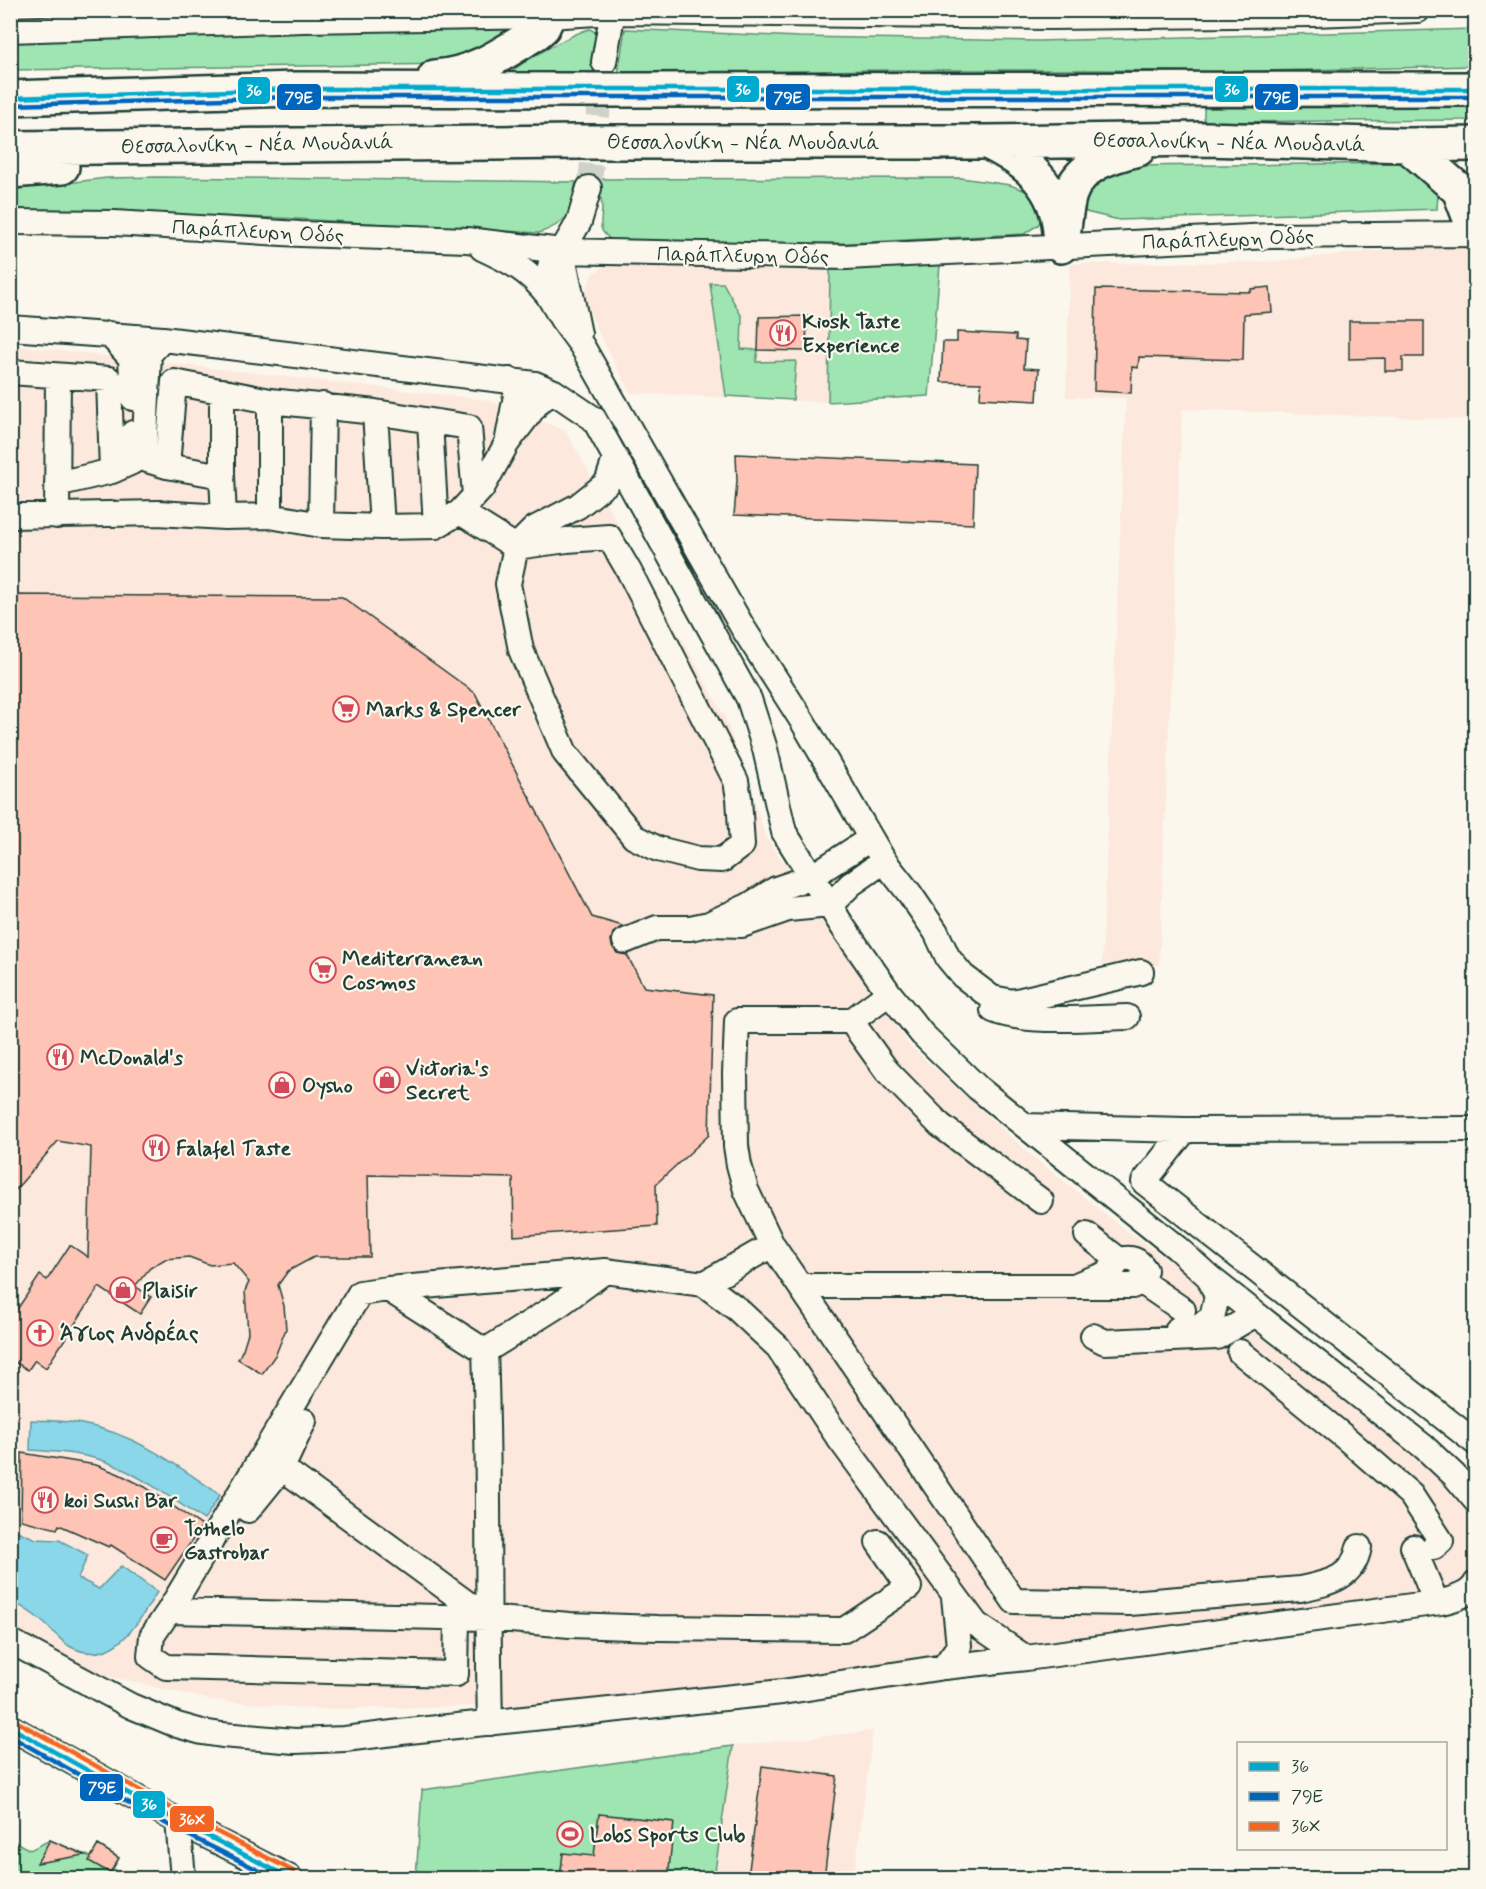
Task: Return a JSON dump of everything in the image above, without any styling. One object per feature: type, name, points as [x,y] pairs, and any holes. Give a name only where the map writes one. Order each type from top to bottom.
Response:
[{"type":"highway","points":[[296,89],[345,82],[443,77],[466,72],[490,61],[537,33],[548,16]]},
{"type":"highway","points":[[10,98],[296,89],[1476,89]]},
{"type":"highway","points":[[1061,246],[1070,195],[1081,174],[1099,162],[1119,154],[1142,148],[1206,139]]},
{"type":"highway","name":"Θεσσαλονίκη - Νέα Μουδανιά","points":[[10,148],[1206,139],[1407,145],[1476,144]]},
{"type":"highway","points":[[987,142],[1011,153],[1031,170],[1047,191],[1059,214],[1061,246]]},
{"type":"highway","points":[[10,171],[137,160],[188,145]]},
{"type":"highway","points":[[1407,145],[1460,190],[1476,234]]},
{"type":"street","points":[[10,30],[303,20],[548,16],[613,11],[1061,17],[1314,14],[1418,10]]},
{"type":"street","points":[[604,62],[613,11]]},
{"type":"street","points":[[548,295],[551,262],[562,251],[579,222],[589,188]]},
{"type":"street","name":"Παράπλευρη Οδός","points":[[10,222],[114,223],[300,234],[467,240],[562,251],[846,257],[1272,236],[1476,234]]},
{"type":"street","points":[[467,240],[517,265],[537,281],[582,346],[743,628],[803,722],[870,839],[936,932],[956,981],[966,997],[979,1005],[1005,1015],[1070,1019],[1127,1017]]},
{"type":"street","points":[[562,251],[582,346]]},
{"type":"street","points":[[10,328],[163,339],[535,384],[554,392],[594,419],[749,699],[765,749],[784,832],[843,927],[889,993],[922,1034],[978,1088],[1177,1248],[1209,1277],[1424,1447],[1454,1474],[1476,1501]]},
{"type":"street","points":[[109,334],[130,358],[139,465]]},
{"type":"street","points":[[139,465],[149,354],[163,339]]},
{"type":"street","points":[[10,372],[109,380],[139,465]]},
{"type":"street","points":[[57,516],[58,375]]},
{"type":"street","points":[[10,516],[158,513],[224,517],[270,516],[321,525],[436,526],[467,503],[482,488],[509,432],[517,390],[508,380]]},
{"type":"street","points":[[139,465],[174,382],[270,401],[323,405],[469,427],[467,503],[516,547],[609,537],[633,579],[736,781],[742,845],[722,860],[698,859],[658,849],[634,837],[565,753],[521,650],[508,584],[516,547],[534,529],[578,506],[608,483],[615,459]]},
{"type":"street","points":[[222,392],[224,517]]},
{"type":"street","points":[[509,432],[538,401],[554,392]]},
{"type":"street","points":[[270,401],[270,516]]},
{"type":"street","points":[[321,525],[323,405]]},
{"type":"street","points":[[375,412],[382,527]]},
{"type":"street","points":[[430,422],[436,526]]},
{"type":"street","points":[[57,484],[139,465],[222,476]]},
{"type":"street","points":[[516,547],[613,499],[637,500]]},
{"type":"street","points":[[625,941],[657,928],[690,928],[709,924],[748,906],[776,889],[811,878],[870,839]]},
{"type":"street","points":[[709,924],[742,925],[789,909],[830,904],[851,884],[884,861]]},
{"type":"street","points":[[948,958],[963,976],[992,998],[1013,1002],[1141,972]]},
{"type":"street","points":[[889,993],[851,1021],[737,1021],[735,1074],[736,1146],[739,1165],[746,1190],[772,1245],[1014,1601],[1130,1603],[1300,1589],[1341,1577],[1357,1559],[1359,1547]]},
{"type":"street","points":[[851,1021],[887,1071],[940,1125],[1041,1202]]},
{"type":"street","points":[[1025,1126],[1185,1130],[1476,1129]]},
{"type":"street","points":[[1185,1130],[1144,1182],[1476,1443]]},
{"type":"street","points":[[1087,1235],[1119,1260]]},
{"type":"street","points":[[704,1284],[772,1245]]},
{"type":"street","points":[[1075,1286],[1084,1280],[1102,1277],[1114,1268],[1119,1260],[1129,1257],[1139,1262],[1145,1270],[1142,1282]]},
{"type":"street","points":[[485,1350],[560,1304],[605,1271]]},
{"type":"street","points":[[457,1617],[456,1674],[376,1674],[166,1667],[150,1656],[152,1636],[360,1293],[605,1271],[704,1284],[737,1309],[778,1347],[838,1437],[976,1624],[1026,1658]]},
{"type":"street","points":[[1209,1277],[1217,1296],[1212,1318],[1195,1328],[1105,1330],[1093,1336],[1105,1342],[1217,1337],[1256,1314]]},
{"type":"street","points":[[802,1286],[1132,1286],[1142,1282]]},
{"type":"street","points":[[1142,1282],[1183,1310]]},
{"type":"street","points":[[388,1289],[485,1350]]},
{"type":"street","points":[[485,1350],[488,1414],[487,1618],[490,1723]]},
{"type":"street","points":[[1240,1352],[1411,1495],[1441,1541],[1425,1547],[1443,1601]]},
{"type":"street","points":[[248,1510],[282,1468],[304,1421]]},
{"type":"street","points":[[282,1468],[487,1618]]},
{"type":"street","points":[[169,1611],[487,1618],[570,1625],[747,1631],[844,1630],[909,1587],[878,1542]]},
{"type":"street","points":[[10,1641],[131,1706],[155,1717],[202,1732],[267,1740],[345,1739],[782,1692],[944,1667],[1026,1658],[1443,1601],[1456,1598],[1475,1586]]},
{"type":"street","points":[[944,1667],[959,1646],[954,1597]]},
{"type":"street","points":[[10,1727],[178,1821],[290,1878]]},
{"type":"street","points":[[178,1821],[183,1878]]},
{"type":"shaded area","points":[[1475,241],[1475,420],[1182,409],[1159,965],[1102,964],[1126,398],[1066,397],[1070,264],[1266,262]]},
{"type":"shaded area","points":[[612,262],[830,270],[828,402],[631,393],[583,297],[593,274]]},
{"type":"shaded area","name":"Mediterranean Cosmos","points":[[11,345],[487,400],[566,431],[725,717],[766,837],[909,1045],[1032,1156],[1123,1228],[1456,1465],[1475,1486],[1475,1597],[1114,1656],[823,1700],[317,1709],[211,1700],[104,1675],[76,1664],[11,1627]]},
{"type":"shaded area","points":[[873,1731],[854,1878],[714,1878],[733,1746]]},
{"type":"green space","points":[[524,26],[457,64],[11,70],[10,40]]},
{"type":"green space","points":[[590,29],[595,32],[599,42],[596,80],[508,75],[547,49]]},
{"type":"green space","points":[[625,29],[799,37],[1038,41],[1475,29],[1475,66],[1218,72],[883,70],[618,74]]},
{"type":"green space","points":[[1475,107],[1475,120],[1204,122],[1204,108]]},
{"type":"green space","points":[[1415,163],[1439,180],[1437,209],[1119,220],[1086,212],[1079,193],[1122,166]]},
{"type":"green space","points":[[107,178],[576,182],[567,215],[558,224],[539,233],[280,218],[11,211],[10,190]]},
{"type":"green space","points":[[961,178],[1010,185],[1037,195],[1046,210],[1038,225],[1024,234],[849,243],[721,245],[615,243],[602,231],[601,199],[593,179]]},
{"type":"green space","points":[[940,265],[929,396],[828,402],[830,270]]},
{"type":"green space","points":[[710,283],[723,283],[742,317],[741,349],[758,350],[756,362],[796,361],[793,400],[726,396]]},
{"type":"green space","name":"Lobs Sports Club","points":[[733,1746],[714,1878],[416,1878],[422,1790]]},
{"type":"green space","points":[[10,1839],[30,1850],[50,1840],[91,1857],[98,1845],[119,1858],[113,1868],[126,1878],[11,1878]]},
{"type":"water","points":[[31,1420],[76,1423],[101,1428],[119,1435],[154,1452],[220,1495],[204,1520],[147,1483],[112,1464],[82,1455],[30,1450]]},
{"type":"water","points":[[17,1531],[36,1539],[59,1540],[88,1555],[78,1578],[99,1589],[121,1566],[157,1592],[132,1629],[111,1648],[99,1652],[85,1652],[69,1646],[37,1617],[11,1600],[11,1536]]},
{"type":"building","points":[[1270,287],[1272,312],[1244,314],[1243,360],[1139,357],[1138,368],[1132,367],[1131,393],[1094,391],[1096,289],[1251,292],[1251,289]]},
{"type":"building","name":"Kiosk Taste Experience","points":[[807,316],[806,351],[758,350],[759,317]]},
{"type":"building","points":[[1349,321],[1424,321],[1424,357],[1403,357],[1403,371],[1385,371],[1385,358],[1349,359]]},
{"type":"building","points":[[957,332],[1016,335],[1016,340],[1026,341],[1024,368],[1039,369],[1037,401],[980,398],[981,383],[941,382],[943,342],[957,342]]},
{"type":"building","points":[[736,454],[975,464],[973,524],[734,515],[737,481]]},
{"type":"building","name":"Mediterranean Cosmos","points":[[10,595],[342,597],[475,693],[592,917],[623,926],[613,933],[611,940],[617,953],[627,955],[644,987],[713,995],[709,1135],[656,1184],[657,1226],[514,1236],[513,1178],[368,1175],[370,1257],[314,1257],[288,1271],[278,1285],[284,1306],[286,1329],[276,1354],[262,1374],[238,1359],[248,1333],[245,1291],[249,1282],[233,1263],[210,1265],[189,1257],[165,1259],[150,1268],[135,1286],[151,1297],[140,1314],[99,1287],[46,1368],[35,1360],[28,1370],[10,1359],[10,1320],[40,1275],[47,1280],[70,1245],[88,1257],[91,1147],[58,1141],[10,1196]]},
{"type":"building","points":[[22,1453],[96,1465],[119,1474],[145,1487],[202,1526],[165,1580],[111,1545],[109,1547],[59,1525],[57,1529],[21,1520]]},
{"type":"building","points":[[762,1766],[837,1776],[824,1878],[748,1878]]},
{"type":"building","points":[[599,1814],[674,1822],[668,1878],[560,1878],[563,1853],[594,1856]]},
{"type":"building","points":[[50,1840],[85,1855],[37,1863]]},
{"type":"building","points":[[98,1845],[119,1858],[110,1873],[89,1861]]},
{"type":"tunnel","points":[[589,188],[603,73]]},
{"type":"transit line","name":"36","points":[[10,98],[296,89],[1476,89]]},
{"type":"transit line","name":"79Ε","points":[[10,105],[296,97],[1476,97]]},
{"type":"transit line","name":"36Χ","points":[[14,1720],[182,1814],[293,1871]]},
{"type":"transit line","name":"36","points":[[10,1727],[178,1821],[290,1878]]},
{"type":"transit line","name":"79Ε","points":[[10,1736],[174,1828],[274,1878]]},
{"type":"place","name":"Kiosk Taste Experience","points":[[783,333]]},
{"type":"place","name":"Marks & Spencer","points":[[346,709]]},
{"type":"place","name":"Mediterranean Cosmos","points":[[323,970]]},
{"type":"place","name":"McDonald's","points":[[60,1057]]},
{"type":"place","name":"Victoria's Secret","points":[[387,1080]]},
{"type":"place","name":"Oysho","points":[[282,1085]]},
{"type":"place","name":"Falafel Taste","points":[[156,1148]]},
{"type":"place","name":"Plaisir","points":[[123,1290]]},
{"type":"place","name":"Άγιος Ανδρέας","points":[[40,1333]]},
{"type":"place","name":"koi Sushi Bar","points":[[45,1500]]},
{"type":"place","name":"Tothelo Gastrobar","points":[[164,1540]]},
{"type":"place","name":"Lobs Sports Club","points":[[570,1834]]}]
